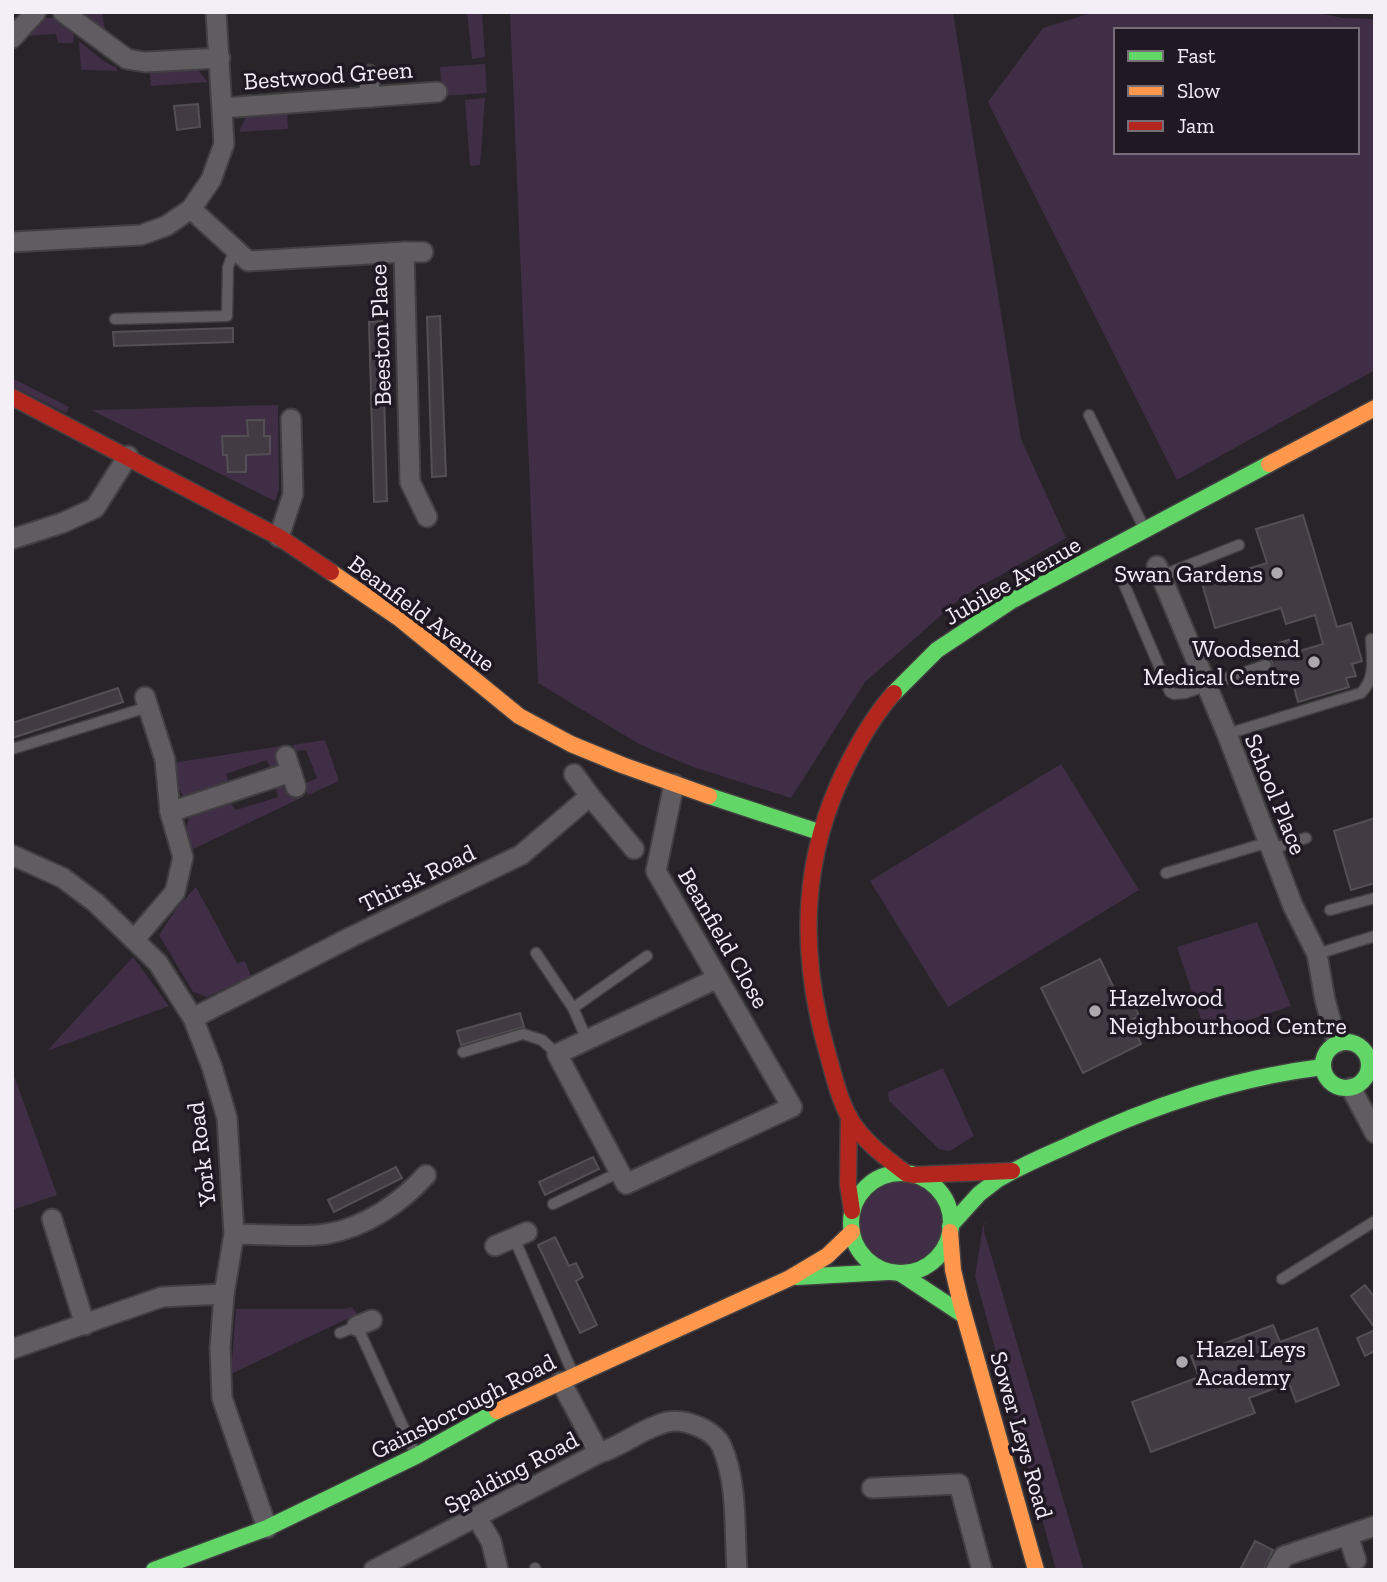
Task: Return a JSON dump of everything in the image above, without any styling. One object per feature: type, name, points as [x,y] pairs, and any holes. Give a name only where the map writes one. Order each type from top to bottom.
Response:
[{"type":"street","points":[[12,38],[36,12]]},
{"type":"street","points":[[63,12],[127,59],[145,62],[220,58]]},
{"type":"street","points":[[12,242],[141,235],[166,226],[191,209],[211,180],[225,144],[216,12]]},
{"type":"street","points":[[369,75],[370,97]]},
{"type":"street","name":"Bestwood Green","points":[[223,108],[437,92]]},
{"type":"street","name":"Beeston Place","points":[[191,209],[248,261],[413,252],[410,482],[426,517]]},
{"type":"street","name":"Beanfield Avenue","points":[[12,397],[279,537],[400,619],[519,716],[571,744],[674,784],[820,832]]},
{"type":"street","name":"Jubilee Avenue","points":[[910,1174],[888,1160],[861,1134],[849,1116],[819,1024],[808,962],[806,911],[811,869],[838,779],[854,749],[897,690],[929,657],[967,629],[1011,601],[1146,532],[1375,408]]},
{"type":"street","points":[[279,537],[293,494],[291,419]]},
{"type":"street","points":[[12,539],[62,523],[95,508],[128,456]]},
{"type":"street","name":"School Place","points":[[1159,571],[1227,734],[1293,906],[1317,954],[1325,1000],[1337,1043]]},
{"type":"street","points":[[134,940],[175,892],[183,857],[170,812],[165,760],[147,702]]},
{"type":"street","points":[[170,812],[291,772]]},
{"type":"street","points":[[574,774],[634,849]]},
{"type":"street","name":"Beanfield Close","points":[[620,1172],[626,1184],[792,1107],[656,871],[674,784]]},
{"type":"street","name":"Thirsk Road","points":[[193,1018],[339,943],[521,855],[590,796]]},
{"type":"street","name":"York Road","points":[[12,855],[63,878],[96,903],[158,963],[193,1018],[212,1067],[227,1118],[234,1234],[223,1294],[220,1348],[222,1398],[267,1528]]},
{"type":"street","points":[[620,1172],[557,1054],[719,978]]},
{"type":"street","points":[[1353,1042],[1370,1048],[1368,1073],[1359,1085],[1343,1088],[1329,1081],[1323,1067],[1326,1052],[1337,1043],[1353,1042]]},
{"type":"street","points":[[950,1229],[980,1193],[1013,1171],[1127,1118],[1206,1089],[1285,1070],[1323,1067]]},
{"type":"street","points":[[1351,1088],[1375,1133]]},
{"type":"street","name":"Jubilee Avenue","points":[[849,1116],[848,1184],[852,1211]]},
{"type":"street","points":[[962,1314],[894,1272],[868,1261],[859,1250],[852,1232],[852,1211],[858,1198],[873,1183],[892,1174],[1013,1171]]},
{"type":"street","points":[[894,1272],[924,1268],[936,1259],[945,1247],[950,1229],[948,1209],[941,1194],[928,1182],[910,1174]]},
{"type":"street","points":[[234,1234],[325,1234],[358,1225],[407,1196],[426,1175]]},
{"type":"street","points":[[52,1219],[85,1325]]},
{"type":"street","name":"Sower Leys Road","points":[[950,1229],[950,1258],[962,1314],[979,1362],[1036,1570]]},
{"type":"street","name":"Gainsborough Road","points":[[154,1570],[267,1528],[416,1456],[488,1415],[790,1278],[827,1256],[852,1232]]},
{"type":"street","points":[[495,1246],[521,1235]]},
{"type":"street","name":"Gainsborough Road","points":[[790,1278],[894,1272]]},
{"type":"street","points":[[12,1349],[162,1297],[223,1294]]},
{"type":"street","name":"Spalding Road","points":[[374,1570],[599,1453],[567,1379]]},
{"type":"street","points":[[599,1453],[643,1430],[670,1421],[696,1424],[721,1444],[731,1476],[737,1570]]},
{"type":"street","points":[[872,1488],[959,1484],[982,1570]]},
{"type":"street","points":[[477,1518],[491,1541],[498,1570]]},
{"type":"street","points":[[1276,1570],[1284,1556],[1375,1526]]},
{"type":"street","points":[[1348,1535],[1356,1560]]},
{"type":"lane","points":[[115,319],[227,316],[228,267],[235,249]]},
{"type":"lane","points":[[1089,415],[1146,532]]},
{"type":"lane","points":[[1159,571],[1239,545]]},
{"type":"lane","points":[[1124,584],[1167,689],[1174,694],[1179,695],[1266,665]]},
{"type":"lane","points":[[1227,734],[1361,693],[1370,684],[1371,639]]},
{"type":"lane","points":[[12,749],[147,702]]},
{"type":"lane","points":[[1166,873],[1306,838]]},
{"type":"lane","points":[[1330,910],[1375,898]]},
{"type":"lane","points":[[1317,954],[1375,936]]},
{"type":"lane","points":[[536,953],[573,1008],[587,1040]]},
{"type":"lane","points":[[573,1008],[647,956]]},
{"type":"lane","points":[[463,1052],[523,1034],[542,1040],[557,1054]]},
{"type":"lane","points":[[552,1204],[620,1172]]},
{"type":"lane","points":[[1282,1279],[1375,1221]]},
{"type":"lane","points":[[521,1235],[567,1379]]},
{"type":"lane","points":[[357,1326],[416,1456]]},
{"type":"shaded area","points":[[81,12],[102,12],[106,36]]},
{"type":"shaded area","points":[[467,12],[482,12],[485,57],[472,59]]},
{"type":"shaded area","points":[[510,12],[953,12],[1021,439],[1066,538],[962,597],[865,682],[791,798],[693,767],[639,744],[538,683]]},
{"type":"shaded area","points":[[1094,12],[1313,12],[1343,18],[1375,19],[1375,370],[1177,480],[988,102],[1043,28]]},
{"type":"shaded area","points":[[41,18],[58,18],[74,35],[73,43],[58,43],[56,34],[26,36]]},
{"type":"shaded area","points":[[79,41],[117,68],[117,71],[81,70]]},
{"type":"shaded area","points":[[485,64],[487,93],[442,96],[440,67]]},
{"type":"shaded area","points":[[198,70],[208,82],[151,86],[150,73]]},
{"type":"shaded area","points":[[485,98],[480,165],[470,166],[465,100]]},
{"type":"shaded area","points":[[287,112],[288,129],[239,132],[246,117]]},
{"type":"shaded area","points":[[12,378],[69,407],[66,413],[12,386]]},
{"type":"shaded area","points":[[278,405],[279,489],[275,501],[91,410]]},
{"type":"shaded area","points":[[325,740],[339,781],[308,795],[305,784],[317,778],[306,750],[295,751],[293,745]]},
{"type":"shaded area","points":[[282,746],[280,760],[271,770],[267,760],[226,774],[229,785],[185,799],[177,785],[172,763]]},
{"type":"shaded area","points":[[1061,764],[1139,890],[948,1007],[870,881]]},
{"type":"shaded area","points":[[276,787],[299,788],[303,797],[187,852],[185,831],[191,812],[228,800],[236,810],[278,797]]},
{"type":"shaded area","points":[[196,887],[237,963],[245,961],[251,976],[207,997],[193,992],[159,935],[179,905]]},
{"type":"shaded area","points":[[1257,922],[1291,1006],[1206,1034],[1177,947]]},
{"type":"shaded area","points":[[133,957],[169,1006],[47,1051]]},
{"type":"shaded area","points":[[943,1068],[974,1136],[950,1151],[939,1149],[889,1101],[888,1092]]},
{"type":"shaded area","points":[[12,1070],[57,1195],[12,1210]]},
{"type":"shaded area","points":[[901,1182],[917,1185],[930,1194],[939,1207],[942,1223],[939,1239],[930,1252],[917,1261],[901,1264],[885,1261],[872,1252],[863,1239],[860,1223],[863,1207],[872,1194],[885,1185]]},
{"type":"shaded area","points":[[984,1225],[1084,1570],[1056,1570],[975,1276]]},
{"type":"shaded area","points":[[352,1307],[357,1314],[231,1374],[236,1309]]},
{"type":"building","points":[[198,104],[200,127],[177,130],[174,106]]},
{"type":"building","points":[[440,316],[446,476],[432,477],[427,317]]},
{"type":"building","points":[[382,321],[387,501],[374,502],[369,322]]},
{"type":"building","points":[[233,328],[233,342],[114,346],[113,332]]},
{"type":"building","points":[[247,420],[264,420],[264,436],[270,436],[270,454],[246,455],[246,472],[228,472],[227,455],[223,455],[222,436],[248,436]]},
{"type":"building","name":"Swan Gardens","points":[[1303,515],[1337,627],[1351,623],[1362,661],[1352,664],[1356,676],[1346,678],[1349,687],[1298,702],[1292,680],[1277,684],[1271,659],[1275,658],[1271,645],[1292,639],[1296,652],[1323,644],[1315,615],[1286,624],[1281,608],[1215,628],[1202,583],[1267,563],[1256,529]]},
{"type":"building","points":[[118,688],[123,702],[12,738],[12,723]]},
{"type":"building","points":[[1375,818],[1375,883],[1351,890],[1334,831]]},
{"type":"building","name":"Hazelwood Neighbourhood Centre","points":[[1100,959],[1123,1007],[1133,1002],[1139,1016],[1130,1021],[1141,1044],[1083,1073],[1041,988]]},
{"type":"building","points":[[520,1013],[524,1027],[461,1045],[457,1031]]},
{"type":"building","points":[[593,1157],[599,1169],[545,1195],[539,1182]]},
{"type":"building","points":[[396,1167],[402,1178],[334,1212],[328,1200]]},
{"type":"building","points":[[555,1237],[569,1266],[576,1263],[583,1277],[576,1281],[597,1325],[580,1333],[538,1245]]},
{"type":"building","points":[[1365,1285],[1375,1298],[1375,1328],[1351,1296]]},
{"type":"building","points":[[1273,1325],[1280,1342],[1317,1328],[1339,1385],[1296,1402],[1289,1383],[1249,1398],[1255,1413],[1151,1452],[1132,1402],[1199,1377],[1191,1356]]},
{"type":"building","points":[[1375,1330],[1375,1351],[1365,1356],[1357,1338]]},
{"type":"building","points":[[1255,1541],[1273,1550],[1264,1570],[1240,1570]]},
{"type":"traffic: fast","points":[[894,693],[937,650],[1011,601],[1269,464]]},
{"type":"traffic: fast","points":[[709,796],[819,832]]},
{"type":"traffic: fast","points":[[1346,1042],[1363,1048],[1369,1065],[1363,1082],[1346,1088],[1329,1082],[1323,1065],[1329,1048],[1346,1042]]},
{"type":"traffic: fast","points":[[950,1226],[979,1194],[997,1180],[1100,1131],[1193,1095],[1257,1078],[1323,1067]]},
{"type":"traffic: fast","points":[[901,1173],[920,1177],[936,1188],[947,1204],[951,1223],[947,1242],[936,1258],[920,1269],[901,1273],[882,1269],[866,1258],[855,1242],[851,1223],[855,1204],[866,1188],[882,1177],[901,1173]]},
{"type":"traffic: fast","points":[[797,1277],[888,1272]]},
{"type":"traffic: fast","points":[[900,1273],[962,1314]]},
{"type":"traffic: fast","points":[[154,1570],[267,1528],[416,1456],[497,1411]]},
{"type":"traffic: slow","points":[[1269,464],[1375,408]]},
{"type":"traffic: slow","points":[[331,572],[400,619],[519,716],[571,744],[709,796]]},
{"type":"traffic: slow","points":[[497,1411],[790,1278],[827,1256],[852,1232]]},
{"type":"traffic: slow","points":[[950,1232],[953,1270],[961,1304],[1036,1570]]},
{"type":"traffic: jam","points":[[12,397],[279,537],[331,572]]},
{"type":"traffic: jam","points":[[894,693],[863,737],[832,799],[813,868],[809,939],[817,1011],[842,1102],[862,1135],[907,1174]]},
{"type":"traffic: jam","points":[[849,1116],[848,1184],[852,1211]]},
{"type":"traffic: jam","points":[[913,1175],[1012,1171]]},
{"type":"place","name":"Swan Gardens","points":[[1277,573]]},
{"type":"place","name":"Woodsend Medical Centre","points":[[1314,662]]},
{"type":"place","name":"Hazelwood Neighbourhood Centre","points":[[1095,1011]]},
{"type":"place","name":"Hazel Leys Academy","points":[[1182,1362]]}]
